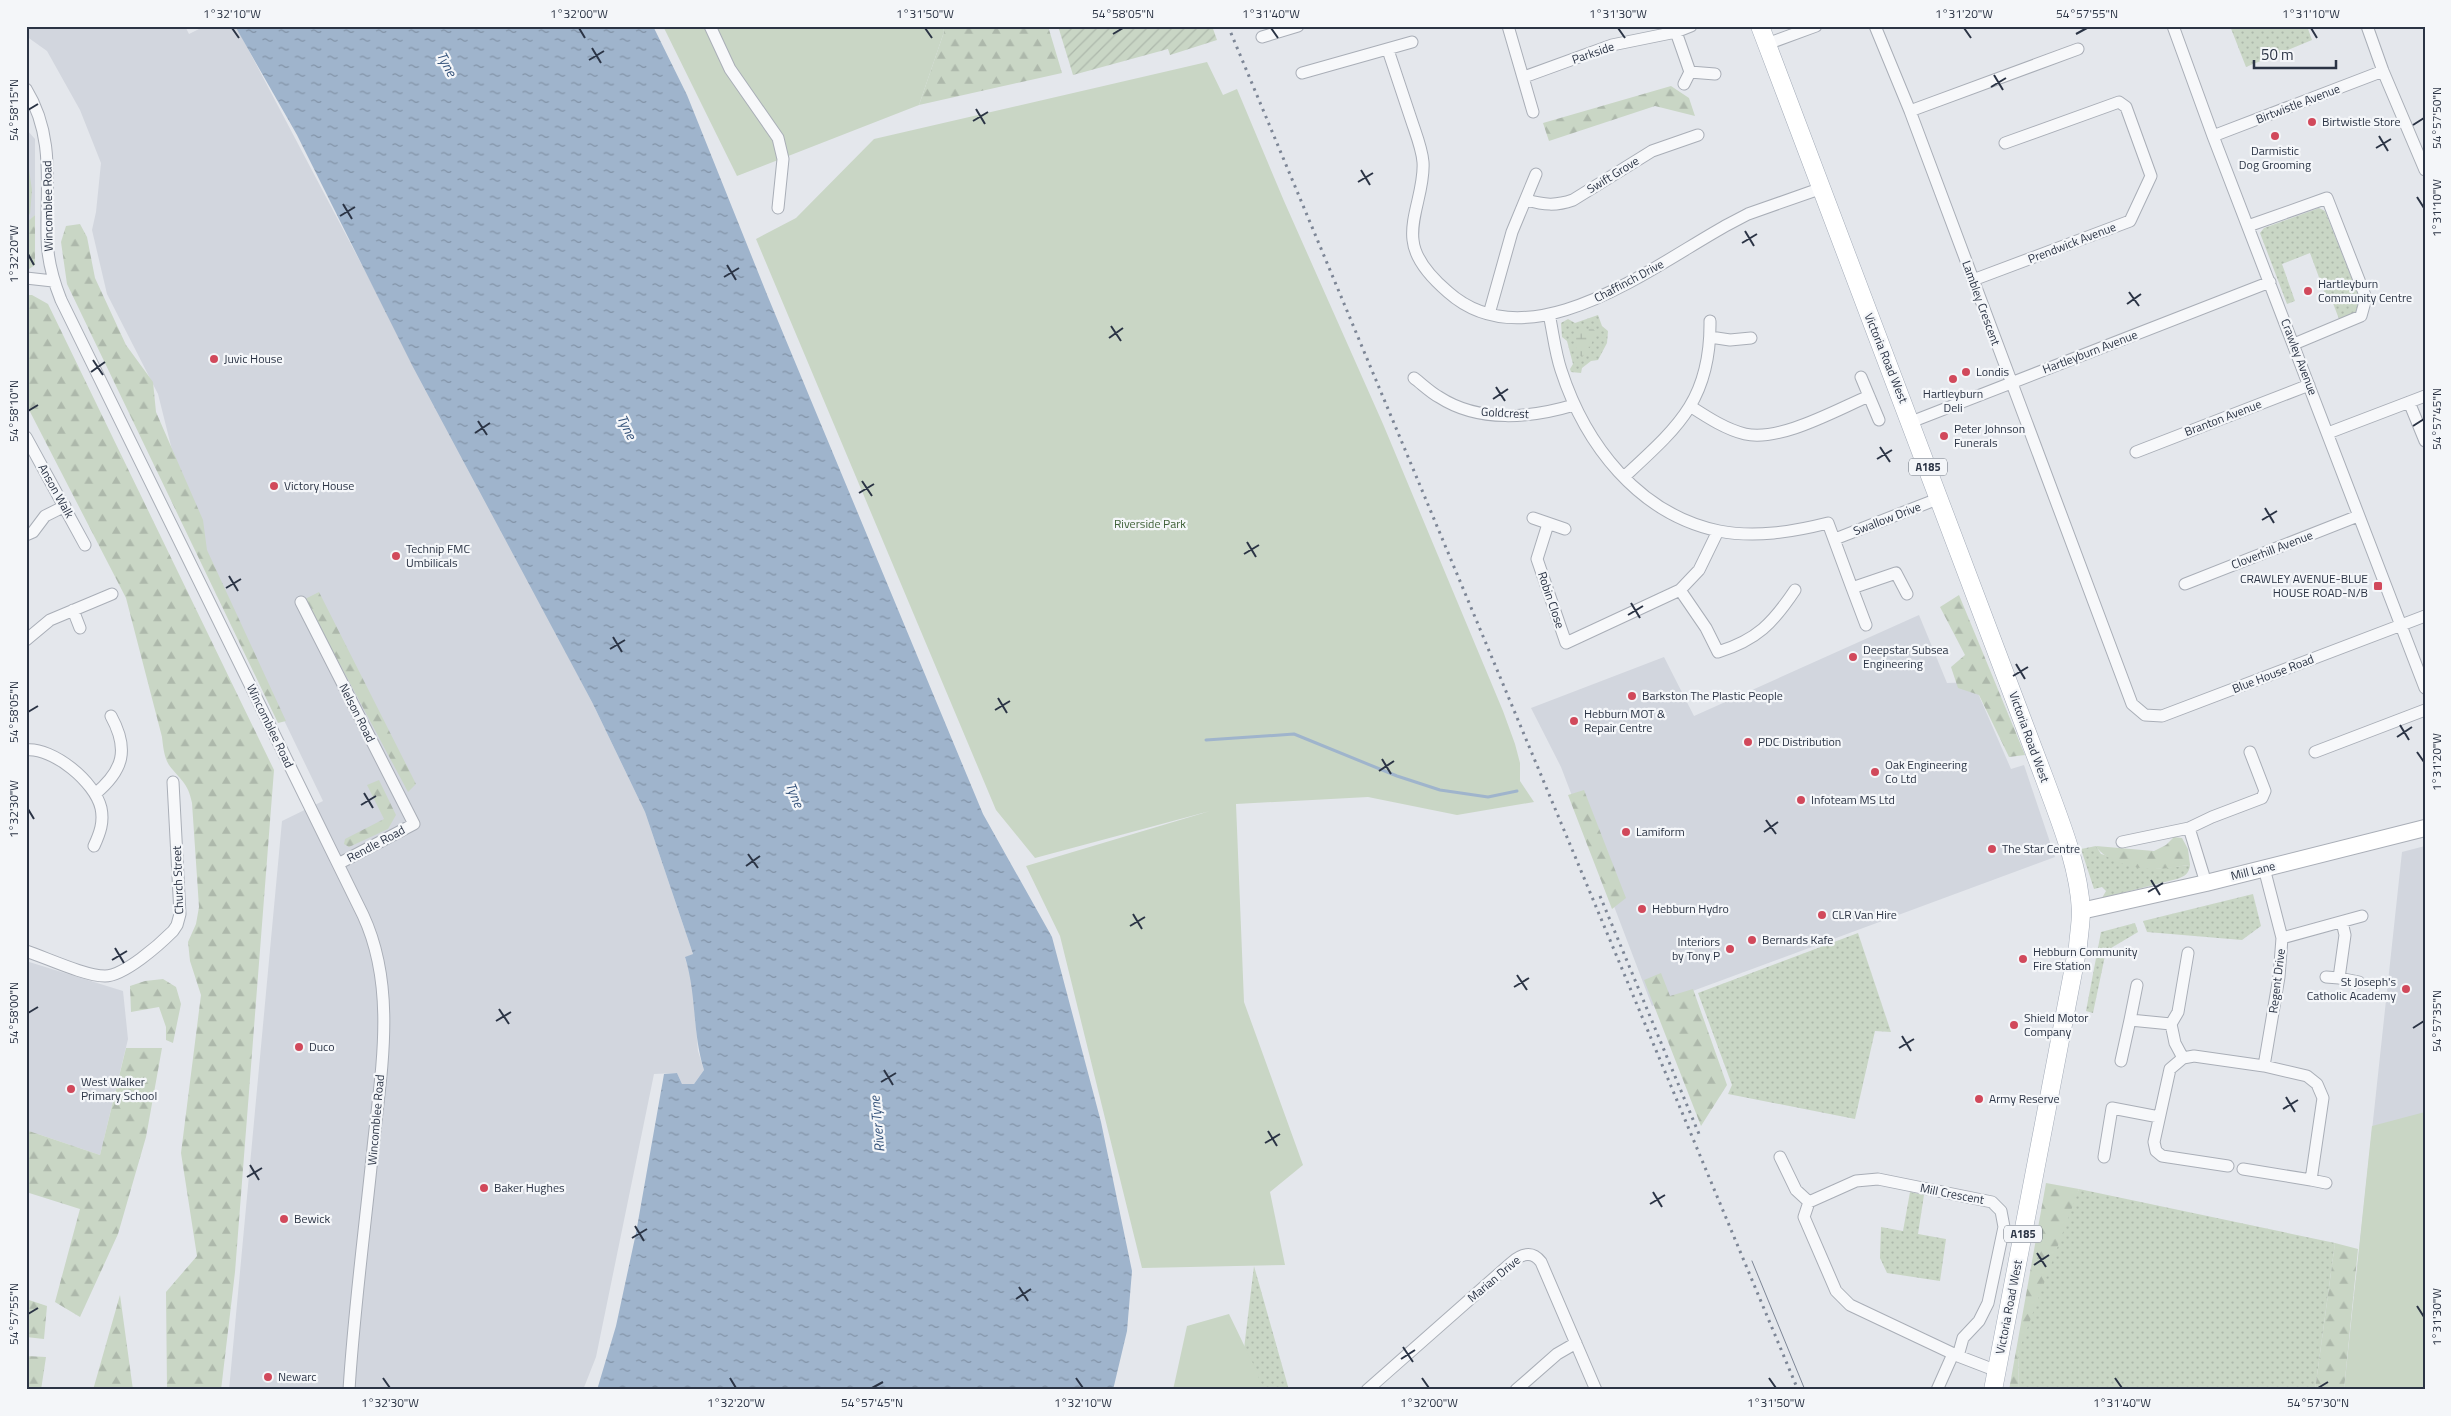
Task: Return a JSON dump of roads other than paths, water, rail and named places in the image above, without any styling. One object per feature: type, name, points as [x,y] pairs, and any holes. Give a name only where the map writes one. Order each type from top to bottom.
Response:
[{"type":"main road","name":"Victoria Road West","points":[[1760,26],[1940,498],[2066,839],[2077,881],[2081,911],[2078,946],[1993,1390]]},
{"type":"main road","name":"Mill Lane","points":[[2081,911],[2206,883],[2425,828]]},
{"type":"street","points":[[710,26],[738,83],[778,138],[783,159],[778,208]]},
{"type":"street","points":[[1262,37],[1298,26]]},
{"type":"street","points":[[1508,26],[1533,112]]},
{"type":"street","name":"Parkside","points":[[1524,77],[1612,46],[1676,32],[1691,26]]},
{"type":"street","points":[[1767,44],[1816,26]]},
{"type":"street","name":"Lambley Crescent","points":[[1875,26],[1910,110],[2132,704],[2144,715]]},
{"type":"street","name":"Crawley Avenue","points":[[2173,26],[2213,136],[2425,688]]},
{"type":"street","points":[[2367,26],[2383,71],[2425,170]]},
{"type":"street","points":[[1676,32],[1690,72],[1684,84]]},
{"type":"street","points":[[1302,73],[1412,42]]},
{"type":"street","points":[[1910,110],[2078,49]]},
{"type":"street","name":"Chaffinch Drive","points":[[1388,50],[1423,161],[1422,187],[1413,240],[1420,260],[1439,284],[1460,302],[1489,314],[1511,317],[1549,314],[1601,298],[1735,220],[1822,188]]},
{"type":"street","name":"Birtwistle Avenue","points":[[2213,136],[2383,71]]},
{"type":"street","points":[[1690,72],[1715,74]]},
{"type":"street","name":"Wincomblee Road","points":[[26,89],[37,112],[48,162],[47,236],[53,281],[338,864],[372,937],[379,960],[384,991],[383,1030],[376,1126],[353,1327],[349,1390]]},
{"type":"street","name":"Prendwick Avenue","points":[[1973,280],[2130,220],[2152,176],[2126,107],[2119,102],[2004,143]]},
{"type":"street","name":"Swift Grove","points":[[1527,200],[1545,205],[1560,204],[1573,200],[1652,151],[1698,135]]},
{"type":"street","points":[[1489,314],[1512,232],[1527,200],[1536,174]]},
{"type":"street","points":[[2248,226],[2327,198],[2366,298],[2361,316],[2294,344]]},
{"type":"street","points":[[26,278],[53,281]]},
{"type":"street","name":"Hartleyburn Avenue","points":[[1911,422],[2270,282]]},
{"type":"street","points":[[1549,314],[1560,368],[1574,405],[1588,430],[1624,477],[1663,511],[1718,531],[1764,534],[1794,531],[1828,523],[1866,625]]},
{"type":"street","points":[[1624,477],[1658,446],[1696,398],[1704,376],[1710,349],[1710,320]]},
{"type":"street","points":[[1710,338],[1730,340],[1751,338]]},
{"type":"street","points":[[1861,377],[1879,420]]},
{"type":"street","name":"Goldcrest","points":[[1414,378],[1439,397],[1456,406],[1486,414],[1519,416],[1548,413],[1574,405]]},
{"type":"street","name":"Branton Avenue","points":[[2136,452],[2309,385]]},
{"type":"street","points":[[1690,406],[1715,422],[1746,434],[1774,434],[1868,396]]},
{"type":"street","points":[[2328,433],[2425,396]]},
{"type":"street","points":[[2409,402],[2425,441]]},
{"type":"street","name":"Anson Walk","points":[[26,436],[85,545]]},
{"type":"street","name":"Swallow Drive","points":[[1835,540],[1940,498]]},
{"type":"street","points":[[26,535],[33,532],[45,516],[65,506]]},
{"type":"street","name":"Cloverhill Avenue","points":[[2185,584],[2358,516]]},
{"type":"street","points":[[1533,518],[1565,529]]},
{"type":"street","name":"Robin Close","points":[[1548,524],[1537,559],[1566,643],[1680,590],[1699,570],[1718,531]]},
{"type":"street","points":[[1852,588],[1896,573],[1900,576],[1907,594]]},
{"type":"street","points":[[1680,590],[1706,628],[1718,652],[1740,645],[1768,627],[1795,590]]},
{"type":"street","points":[[26,640],[50,620],[112,594]]},
{"type":"street","name":"Nelson Road","points":[[301,602],[414,824]]},
{"type":"street","points":[[73,610],[80,628]]},
{"type":"street","name":"Blue House Road","points":[[2144,715],[2162,716],[2425,616]]},
{"type":"street","points":[[2314,752],[2425,710]]},
{"type":"street","points":[[96,794],[116,771],[123,754],[120,735],[111,716]]},
{"type":"street","points":[[26,750],[44,751],[53,755],[96,794],[102,814],[100,833],[94,846]]},
{"type":"street","points":[[2122,842],[2189,828],[2262,798],[2265,791],[2250,752]]},
{"type":"street","name":"Church Street","points":[[26,951],[94,975],[111,976],[130,966],[172,932],[177,926],[180,914],[173,782]]},
{"type":"street","name":"Rendle Road","points":[[338,864],[414,824]]},
{"type":"street","points":[[2189,828],[2206,883]]},
{"type":"street","name":"Regent Drive","points":[[2264,868],[2282,938],[2279,978],[2264,1066]]},
{"type":"street","points":[[2282,938],[2362,916]]},
{"type":"street","points":[[2339,978],[2345,936],[2342,922]]},
{"type":"street","points":[[2183,1058],[2175,1042],[2171,1024],[2178,1012],[2188,953]]},
{"type":"street","points":[[2326,977],[2359,982]]},
{"type":"street","points":[[2121,1061],[2136,985]]},
{"type":"street","points":[[2130,1020],[2171,1024]]},
{"type":"street","points":[[2228,1166],[2162,1156],[2156,1151],[2154,1142],[2170,1069],[2183,1058],[2194,1056],[2264,1066],[2307,1076],[2317,1084],[2323,1098],[2311,1180]]},
{"type":"street","points":[[2104,1156],[2112,1108],[2159,1117]]},
{"type":"street","points":[[1780,1157],[1796,1190],[1809,1202],[1804,1218],[1836,1292],[1850,1306],[1955,1355],[1997,1371]]},
{"type":"street","points":[[2243,1169],[2326,1183]]},
{"type":"street","name":"Mill Crescent","points":[[1809,1202],[1856,1181],[1878,1179],[1992,1202],[2001,1212],[2004,1227],[1988,1303],[1979,1321],[1963,1338],[1937,1390]]},
{"type":"street","name":"Marian Drive","points":[[1367,1390],[1523,1254],[1533,1255],[1541,1262],[1596,1390]]},
{"type":"street","points":[[1516,1390],[1557,1354],[1576,1343]]},
{"type":"water","points":[[235,26],[653,26],[687,95],[768,297],[983,814],[1052,937],[1101,1122],[1132,1271],[1127,1331],[1113,1390],[597,1390],[616,1326],[636,1233],[664,1074],[677,1073],[682,1084],[694,1084],[704,1070],[700,1056],[689,971],[685,957],[693,954],[645,812],[593,704],[413,367],[297,135]]},
{"type":"waterway","points":[[1206,740],[1294,734],[1397,776],[1440,790],[1488,797],[1517,791]]},
{"type":"tram line","points":[[1752,1261],[1805,1390]]},
{"type":"railway","points":[[1228,26],[1798,1390]]},
{"type":"railway","points":[[1600,896],[1699,1134]]},
{"type":"place","name":"Birtwistle Store","points":[[2312,122]]},
{"type":"place","name":"Darmistic Dog Grooming","points":[[2275,136]]},
{"type":"place","name":"Hartleyburn Community Centre","points":[[2308,291]]},
{"type":"place","name":"Juvic House","points":[[214,359]]},
{"type":"place","name":"Londis","points":[[1966,372]]},
{"type":"place","name":"Hartleyburn Deli","points":[[1953,379]]},
{"type":"place","name":"Peter Johnson Funerals","points":[[1944,436]]},
{"type":"place","name":"Victory House","points":[[274,486]]},
{"type":"place","name":"Technip FMC Umbilicals","points":[[396,556]]},
{"type":"place","name":"CRAWLEY AVENUE-BLUE HOUSE ROAD-N/B","points":[[2378,586]]},
{"type":"place","name":"Deepstar Subsea Engineering","points":[[1853,657]]},
{"type":"place","name":"Barkston The Plastic People","points":[[1632,696]]},
{"type":"place","name":"Hebburn MOT & Repair Centre","points":[[1574,721]]},
{"type":"place","name":"PDC Distribution","points":[[1748,742]]},
{"type":"place","name":"Oak Engineering Co Ltd","points":[[1875,772]]},
{"type":"place","name":"Infoteam MS Ltd","points":[[1801,800]]},
{"type":"place","name":"Lamiform","points":[[1626,832]]},
{"type":"place","name":"The Star Centre","points":[[1992,849]]},
{"type":"place","name":"Hebburn Hydro","points":[[1642,909]]},
{"type":"place","name":"CLR Van Hire","points":[[1822,915]]},
{"type":"place","name":"Bernards Kafe","points":[[1752,940]]},
{"type":"place","name":"Interiors by Tony P","points":[[1730,949]]},
{"type":"place","name":"Hebburn Community Fire Station","points":[[2023,959]]},
{"type":"place","name":"St Joseph's Catholic Academy","points":[[2406,989]]},
{"type":"place","name":"Shield Motor Company","points":[[2014,1025]]},
{"type":"place","name":"Duco","points":[[299,1047]]},
{"type":"place","name":"West Walker Primary School","points":[[71,1089]]},
{"type":"place","name":"Army Reserve","points":[[1979,1099]]},
{"type":"place","name":"Baker Hughes","points":[[484,1188]]},
{"type":"place","name":"Bewick","points":[[284,1219]]},
{"type":"place","name":"Newarc","points":[[268,1377]]},
{"type":"water label","name":"Tyne","points":[[447,64]]},
{"type":"water label","name":"Tyne","points":[[627,427]]},
{"type":"water label","name":"Tyne","points":[[795,795]]},
{"type":"water label","name":"River Tyne","points":[[877,1124]]},
{"type":"park label","name":"Riverside Park","points":[[1150,524]]}]
